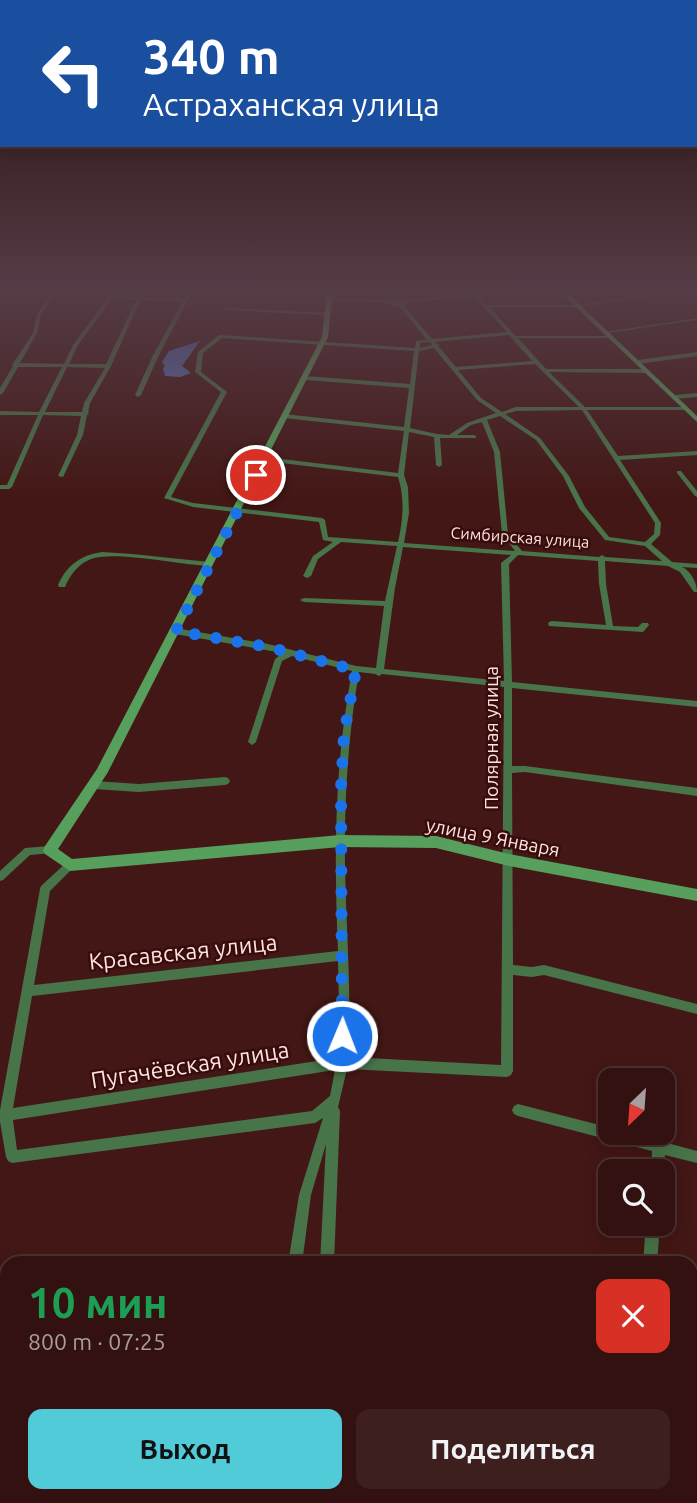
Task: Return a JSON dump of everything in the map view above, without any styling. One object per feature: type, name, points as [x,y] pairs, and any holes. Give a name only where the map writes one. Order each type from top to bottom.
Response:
[{"type":"street","points":[[0,394],[19,359]]},
{"type":"street","points":[[0,487],[9,487],[41,414],[71,359]]},
{"type":"street","points":[[61,476],[80,435],[87,403],[111,359]]},
{"type":"street","points":[[138,395],[154,359]]},
{"type":"street","points":[[200,359],[198,372],[224,392],[167,498],[193,505],[237,508],[322,520],[325,538],[341,539]]},
{"type":"street","points":[[50,850],[93,785],[176,631],[314,359]]},
{"type":"street","points":[[379,673],[394,573],[403,542],[407,488],[401,475],[415,359]]},
{"type":"street","points":[[447,359],[479,399],[538,439],[566,476],[582,508],[607,539],[648,544],[672,566],[683,570],[697,590]]},
{"type":"street","points":[[533,359],[583,408],[618,458],[658,523],[657,535],[648,544]]},
{"type":"street","points":[[635,359],[697,420]]},
{"type":"street","points":[[638,362],[659,359]]},
{"type":"street","points":[[455,369],[536,362]]},
{"type":"street","points":[[15,365],[108,366]]},
{"type":"street","points":[[546,370],[647,371]]},
{"type":"street","points":[[305,378],[411,386]]},
{"type":"street","points":[[674,397],[697,395]]},
{"type":"street","points":[[451,436],[469,424],[516,409],[684,408]]},
{"type":"street","points":[[0,413],[86,414]]},
{"type":"street","points":[[284,416],[405,429],[437,436],[474,437]]},
{"type":"street","points":[[484,419],[497,452],[505,534],[519,551]]},
{"type":"street","points":[[437,436],[439,465]]},
{"type":"street","points":[[618,458],[697,453]]},
{"type":"street","points":[[265,459],[401,475]]},
{"type":"street","points":[[679,472],[697,495]]},
{"type":"street","points":[[307,576],[315,558],[341,539]]},
{"type":"street","name":"Симбирская улица","points":[[341,539],[697,566]]},
{"type":"street","name":"Полярная улица","points":[[507,1071],[509,770],[505,563],[519,551]]},
{"type":"street","points":[[62,586],[65,576],[91,556],[114,555],[209,564]]},
{"type":"street","points":[[602,557],[601,583],[605,591],[610,628]]},
{"type":"street","points":[[304,600],[389,604]]},
{"type":"street","points":[[552,624],[640,630],[645,625]]},
{"type":"street","points":[[176,631],[290,653],[356,670],[697,704]]},
{"type":"street","points":[[252,742],[279,659],[290,653]]},
{"type":"street","points":[[296,1256],[305,1196],[335,1099],[342,1063],[344,956],[340,841],[344,734],[356,670]]},
{"type":"street","points":[[509,770],[525,769],[697,792]]},
{"type":"street","points":[[93,785],[139,788],[225,781]]},
{"type":"street","name":"улица 9 Января","points":[[70,865],[340,841],[436,842],[509,860],[697,895]]},
{"type":"street","points":[[0,877],[28,851],[50,850],[70,865],[45,889],[3,1115],[12,1157],[314,1117],[335,1099]]},
{"type":"street","name":"Красавская улица","points":[[26,991],[344,956]]},
{"type":"street","points":[[508,969],[532,972],[544,970],[697,1009]]},
{"type":"street","name":"Пугачёвская улица","points":[[3,1115],[342,1063],[507,1071]]},
{"type":"street","points":[[327,1256],[335,1099]]},
{"type":"street","points":[[518,1110],[697,1157]]},
{"type":"street","points":[[658,1159],[659,1146]]},
{"type":"street","points":[[651,1256],[652,1236]]},
{"type":"water","points":[[164,359],[187,359],[182,366],[191,373],[180,377],[165,376]]},
{"type":"route","points":[[256,475],[176,631],[268,647],[356,670],[344,734],[341,787],[344,956],[342,1036]]}]
